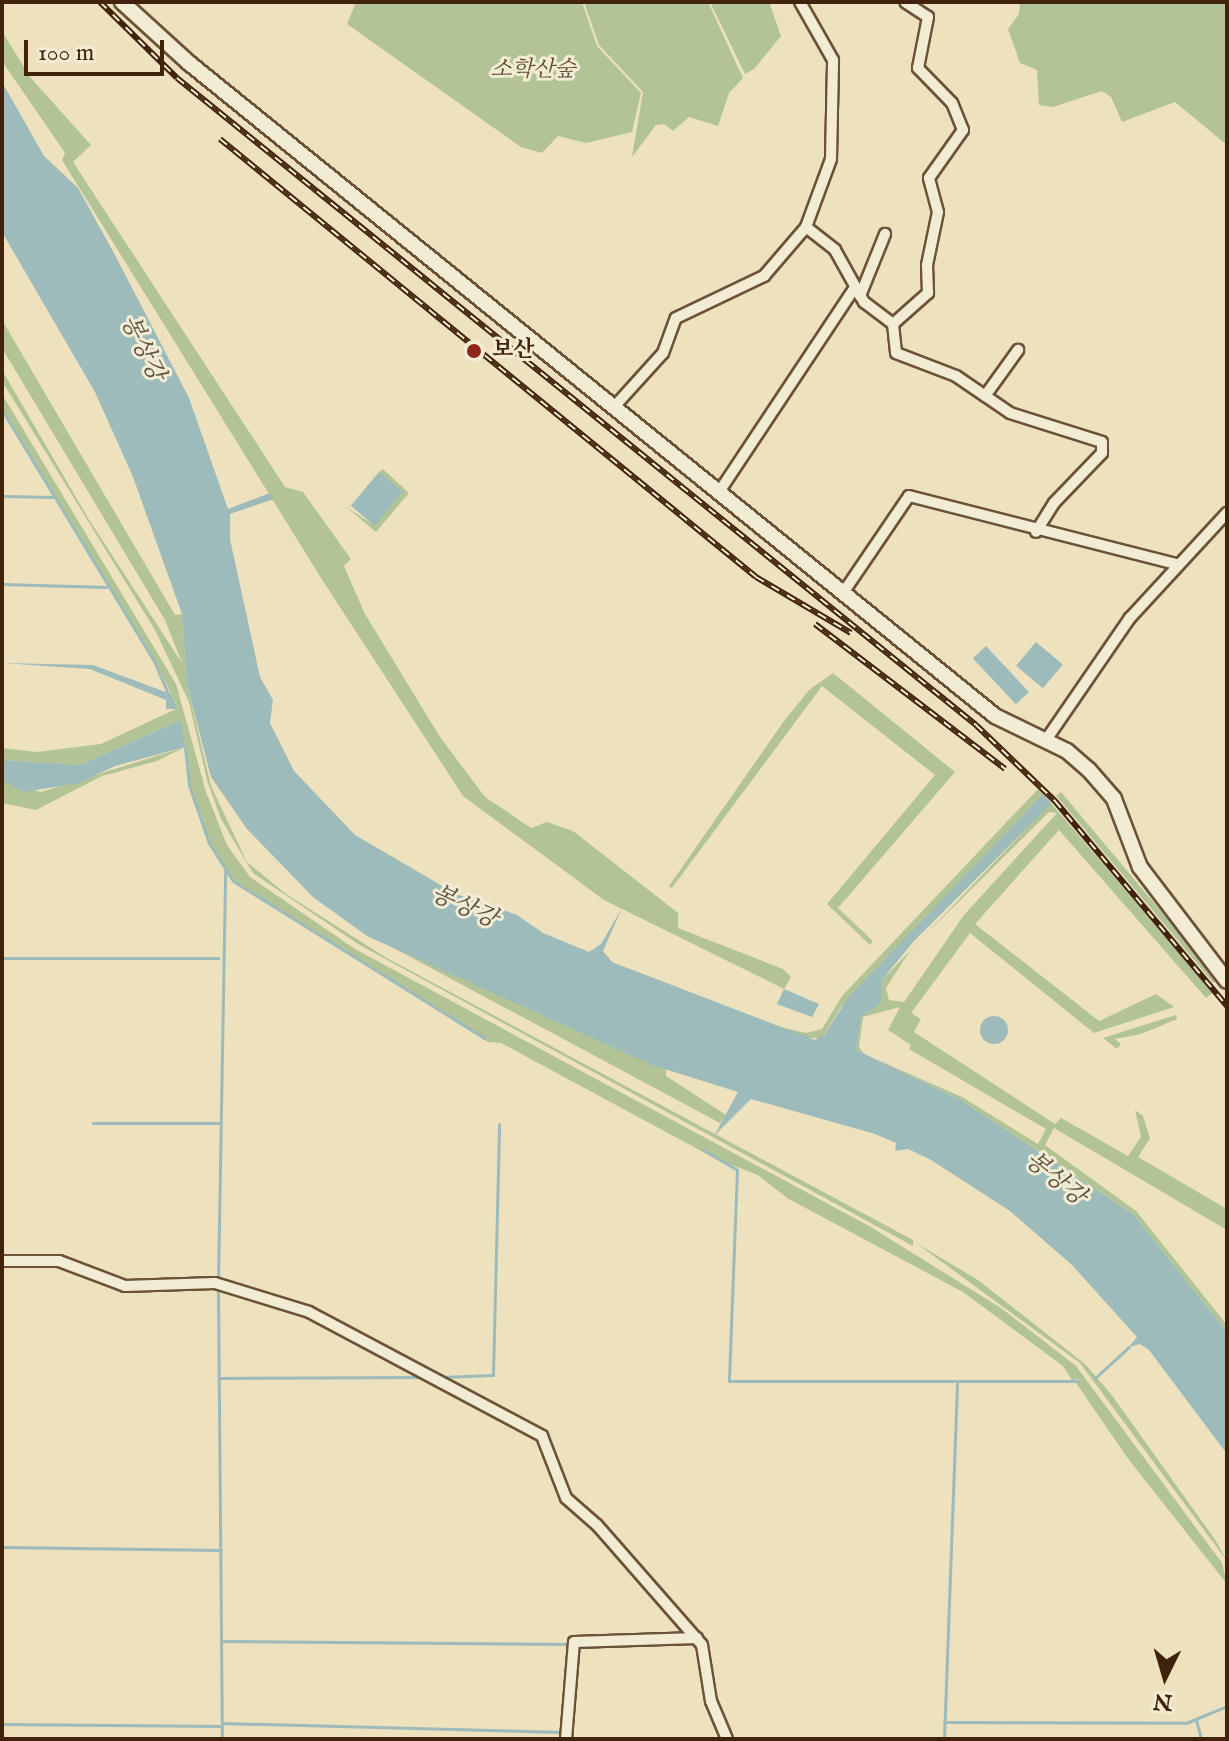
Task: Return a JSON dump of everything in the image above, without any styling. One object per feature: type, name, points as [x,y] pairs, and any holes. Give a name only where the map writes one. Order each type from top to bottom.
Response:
[{"type":"main road","points":[[122,2],[189,63],[995,716],[1046,740],[1086,767],[1114,799],[1140,867],[1227,981]]},
{"type":"street","points":[[614,407],[663,353],[676,318],[764,276],[806,227],[831,159],[833,60],[800,2]]},
{"type":"street","points":[[893,324],[928,293],[927,265],[938,212],[929,178],[963,130],[952,103],[918,68],[928,17],[905,2]]},
{"type":"street","points":[[806,227],[835,250],[857,293],[893,324],[896,353],[956,376],[1010,413],[1079,431],[1105,447],[1044,516],[1036,532]]},
{"type":"street","points":[[719,492],[857,293],[885,234]]},
{"type":"street","points":[[985,396],[1018,350]]},
{"type":"street","points":[[843,593],[909,496],[1036,532],[1112,544],[1175,564]]},
{"type":"street","points":[[1046,740],[1130,618],[1175,564],[1224,521]]},
{"type":"street","points":[[2,1261],[59,1261],[125,1286],[215,1283],[309,1312],[360,1335],[542,1436],[566,1498],[597,1525],[697,1638],[711,1701],[727,1739]]},
{"type":"street","points":[[566,1739],[574,1642],[697,1638]]},
{"type":"green space","name":"소학산숲","points":[[356,2],[582,2],[597,46],[641,93],[632,132],[586,143],[558,136],[542,153],[521,147],[347,24]]},
{"type":"green space","points":[[584,2],[708,2],[743,78],[729,93],[718,126],[689,117],[673,131],[664,124],[656,125],[632,157],[643,92],[599,45]]},
{"type":"green space","points":[[710,2],[769,2],[781,36],[754,69],[745,74]]},
{"type":"green space","points":[[1020,2],[1227,2],[1227,145],[1175,102],[1122,122],[1111,97],[1102,91],[1053,107],[1039,105],[1037,70],[1020,63],[1008,29],[1019,14]]},
{"type":"green space","points":[[2,31],[30,77],[91,145],[73,162],[285,487],[303,492],[351,559],[344,566],[365,614],[440,737],[485,797],[531,828],[547,822],[573,831],[678,913],[678,928],[783,969],[791,977],[784,989],[604,900],[463,796],[321,578],[62,160],[65,153],[2,61]]},
{"type":"green space","points":[[2,320],[175,615],[182,614],[187,685],[211,786],[247,862],[286,894],[385,957],[913,1240],[913,1246],[358,944],[253,873],[221,819],[207,780],[189,702],[155,630],[2,381],[2,370],[88,518],[182,663],[165,620],[2,348]]},
{"type":"green space","points":[[2,394],[176,684],[206,792],[227,845],[250,877],[355,949],[869,1226],[1001,1308],[1076,1366],[1222,1563],[1227,1584],[1129,1460],[1076,1383],[1079,1379],[1072,1380],[1063,1366],[963,1292],[787,1198],[758,1175],[716,1159],[501,1043],[488,1042],[233,881],[213,850],[190,785],[181,720],[80,765],[2,760],[2,748],[37,752],[101,744],[178,708],[156,663],[2,407]]},
{"type":"green space","points":[[383,469],[409,493],[376,532],[346,507],[374,525],[402,493],[379,472]]},
{"type":"green space","points":[[833,673],[955,772],[838,908],[873,941],[870,945],[827,904],[935,775],[822,686],[672,888],[669,886],[784,721],[809,690]]},
{"type":"green space","points":[[185,747],[157,761],[102,776],[36,810],[2,803],[2,780],[41,792]]},
{"type":"green space","points":[[1038,789],[1043,794],[841,1007],[822,1038],[804,1038],[752,1020],[806,1033],[822,1029],[842,996]]},
{"type":"green space","points":[[1061,792],[1218,979],[1213,983],[1056,796]]},
{"type":"green space","points":[[1051,803],[1213,993],[1206,998],[1059,830],[975,924],[1099,1021],[1156,994],[1174,1007],[1094,1033],[970,933],[911,1013],[921,1019],[914,1032],[1055,1124],[1061,1118],[1128,1156],[1141,1137],[1135,1110],[1143,1116],[1150,1138],[1138,1157],[1227,1209],[1227,1230],[1054,1128],[1045,1145],[1136,1211],[1227,1325],[1227,1332],[1133,1214],[961,1100],[869,1056],[962,1097],[1038,1144],[1046,1129],[909,1049],[911,1045],[888,1030],[900,1007],[863,1017],[859,1047],[864,1054],[856,1050],[861,1017],[880,1003],[882,980],[910,951],[886,988],[889,1000],[904,1002],[964,915],[1057,813],[1049,812],[922,938]]},
{"type":"green space","points":[[375,938],[666,1069],[666,1076],[726,1115],[720,1123]]},
{"type":"green space","points":[[1176,1015],[1177,1019],[1141,1034],[1115,1039],[1121,1044],[1117,1049],[1103,1038]]},
{"type":"green space","points":[[916,1243],[978,1280],[1085,1364],[1111,1394],[1227,1561],[1080,1363]]},
{"type":"water","name":"봉상강","points":[[2,82],[44,156],[78,188],[115,255],[189,398],[228,509],[270,493],[274,499],[230,514],[230,539],[260,677],[273,700],[270,723],[294,771],[355,835],[456,894],[517,915],[543,933],[589,952],[601,944],[622,908],[603,951],[612,962],[815,1040],[825,1034],[847,999],[1043,794],[1051,803],[1046,809],[914,941],[882,980],[881,1003],[861,1017],[856,1050],[961,1100],[1133,1214],[1227,1332],[1227,1454],[1149,1350],[1140,1344],[1129,1347],[1137,1337],[1072,1265],[1010,1211],[931,1160],[908,1149],[895,1151],[896,1143],[875,1134],[751,1099],[714,1136],[738,1092],[652,1065],[367,936],[313,897],[247,829],[211,777],[187,685],[182,614],[133,477],[95,392],[2,232]]},
{"type":"water","points":[[379,472],[403,492],[374,526],[351,506]]},
{"type":"water","points":[[1036,642],[1063,664],[1043,688],[1016,666]]},
{"type":"water","points":[[986,646],[1029,692],[1016,704],[973,658]]},
{"type":"water","points":[[2,663],[93,665],[171,694],[178,709],[166,709],[166,700],[90,669]]},
{"type":"water","points":[[181,720],[185,747],[115,766],[79,783],[23,792],[2,780],[2,760],[80,765]]},
{"type":"water","points":[[784,989],[819,1004],[812,1017],[777,1004]]},
{"type":"water","points":[[994,1016],[1004,1020],[1008,1030],[1004,1040],[994,1044],[984,1040],[980,1030],[984,1020]]},
{"type":"waterway","points":[[2,410],[155,663],[168,694]]},
{"type":"waterway","points":[[2,496],[54,497]]},
{"type":"waterway","points":[[2,584],[106,587]]},
{"type":"waterway","points":[[185,747],[189,785],[209,843],[233,881],[484,1038]]},
{"type":"waterway","points":[[218,1282],[225,871]]},
{"type":"waterway","points":[[2,958],[218,958]]},
{"type":"waterway","points":[[93,1123],[221,1123]]},
{"type":"waterway","points":[[441,1377],[493,1375],[499,1124]]},
{"type":"waterway","points":[[703,1150],[737,1170],[729,1381],[1078,1381]]},
{"type":"waterway","points":[[218,1290],[222,1739]]},
{"type":"waterway","points":[[1095,1378],[1129,1347]]},
{"type":"waterway","points":[[220,1378],[424,1377]]},
{"type":"waterway","points":[[944,1739],[957,1383]]},
{"type":"waterway","points":[[2,1547],[221,1550]]},
{"type":"waterway","points":[[223,1641],[570,1644]]},
{"type":"waterway","points":[[944,1722],[1186,1723],[1227,1706]]},
{"type":"waterway","points":[[1196,1720],[1201,1739]]},
{"type":"waterway","points":[[222,1723],[562,1732]]},
{"type":"waterway","points":[[2,1724],[222,1726]]},
{"type":"railway","points":[[100,2],[177,78],[976,725],[1055,801],[1227,1006]]},
{"type":"railway","points":[[220,139],[756,577],[851,633]]},
{"type":"railway","points":[[815,624],[1005,769]]},
{"type":"place","name":"보산","points":[[474,351]]}]
